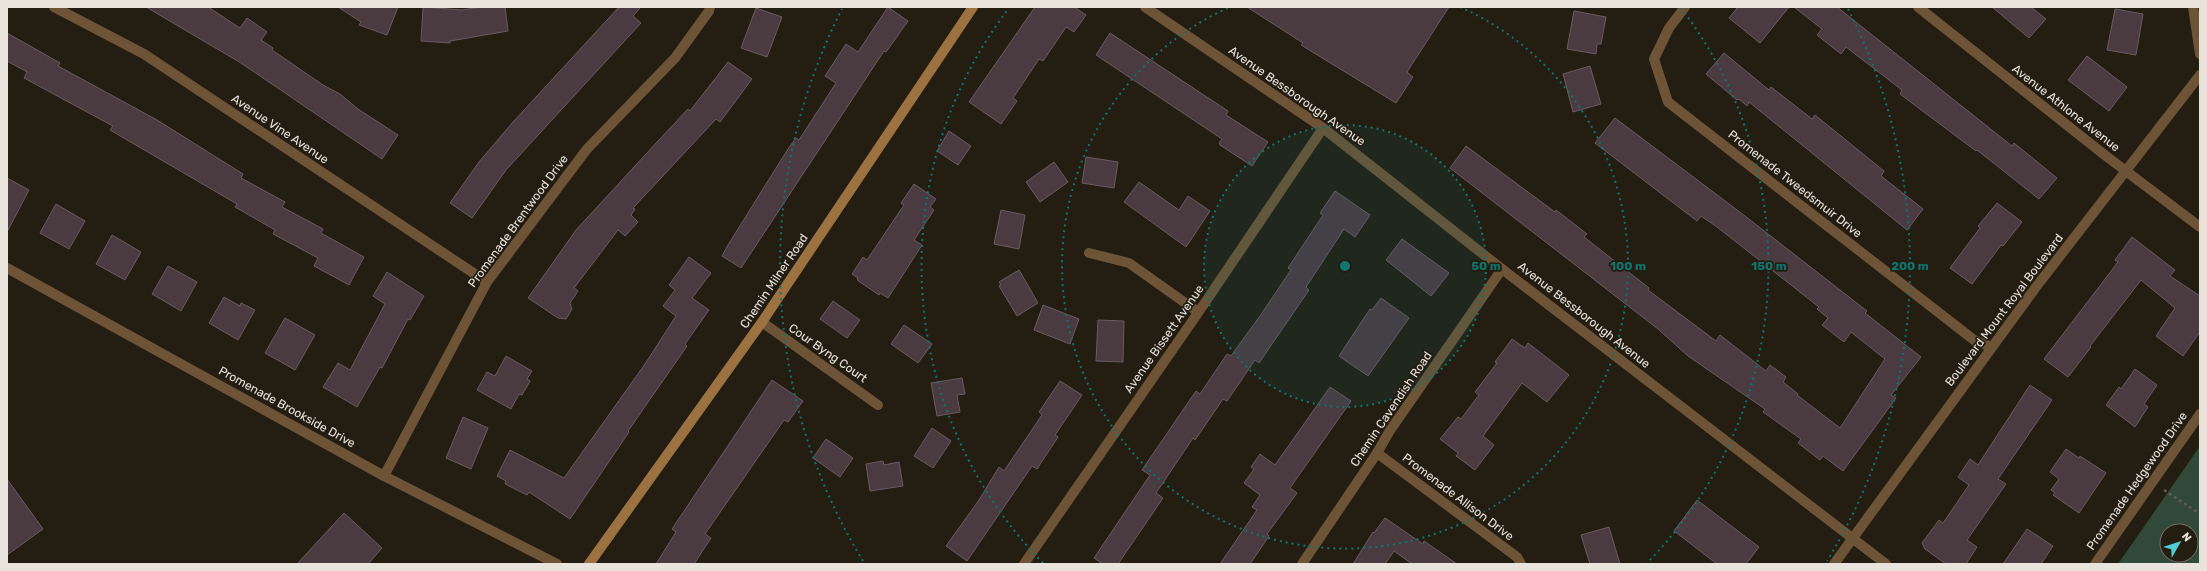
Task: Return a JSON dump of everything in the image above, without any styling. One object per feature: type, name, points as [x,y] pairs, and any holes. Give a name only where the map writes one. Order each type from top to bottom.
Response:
[{"type":"street","name":"Avenue Vine Avenue","points":[[54,7],[144,54],[487,282]]},
{"type":"street","name":"Promenade Brentwood Drive","points":[[384,476],[487,282],[587,149],[675,58],[710,11],[710,7]]},
{"type":"street","name":"Chemin Milner Road","points":[[589,564],[762,322],[973,7]]},
{"type":"street","name":"Avenue Bessborough Avenue","points":[[1145,7],[1323,128],[1502,269],[1886,564]]},
{"type":"street","name":"Promenade Tweedsmuir Drive","points":[[1685,7],[1669,28],[1654,59],[1668,102],[1974,340],[1992,347]]},
{"type":"street","name":"Avenue Athlone Avenue","points":[[1918,7],[2200,227]]},
{"type":"street","points":[[2193,7],[2200,54]]},
{"type":"street","name":"Boulevard Mount Royal Boulevard","points":[[1834,564],[1992,347],[2125,170],[2200,75]]},
{"type":"street","name":"Avenue Bissett Avenue","points":[[1024,564],[1323,128]]},
{"type":"street","points":[[1089,252],[1129,263],[1198,312]]},
{"type":"street","name":"Promenade Brookside Drive","points":[[7,268],[384,476],[557,564]]},
{"type":"street","name":"Chemin Cavendish Road","points":[[1302,564],[1377,453],[1388,432],[1502,269]]},
{"type":"street","name":"Cour Byng Court","points":[[762,322],[878,405]]},
{"type":"street","name":"Promenade Hedgewood Drive","points":[[2095,564],[2200,414]]},
{"type":"street","name":"Promenade Allison Drive","points":[[1377,453],[1517,557],[1521,564]]},
{"type":"path","points":[[2152,482],[2200,514]]},
{"type":"green space","points":[[2200,446],[2200,564],[2118,564]]},
{"type":"building","points":[[146,7],[208,7],[240,28],[247,18],[267,32],[261,40],[273,48],[272,50],[323,85],[340,94],[358,109],[398,135],[382,159],[241,63]]},
{"type":"building","points":[[338,7],[398,7],[387,35],[359,25],[361,22]]},
{"type":"building","points":[[423,7],[462,10],[481,7],[505,7],[508,31],[450,41],[450,43],[421,41]]},
{"type":"building","points":[[619,7],[641,7],[633,16],[641,23],[506,170],[472,218],[450,203],[479,162],[513,122]]},
{"type":"building","points":[[888,7],[908,21],[886,52],[884,51],[741,268],[722,256],[728,245],[788,149],[796,138],[799,140],[836,83],[825,76],[846,44],[858,52]]},
{"type":"building","points":[[1035,7],[1074,7],[1086,15],[1074,32],[1066,27],[1043,61],[1039,59],[1013,98],[1017,101],[1001,124],[969,102]]},
{"type":"building","points":[[1247,7],[1449,7],[1407,72],[1413,77],[1396,103],[1301,45],[1303,43]]},
{"type":"building","points":[[1738,7],[1789,7],[1760,43],[1729,18]]},
{"type":"building","points":[[1794,7],[1837,7],[2012,146],[2014,143],[2057,178],[2039,199],[1977,150],[1976,151],[1900,94],[1902,90],[1846,47],[1841,54],[1817,35],[1822,29]]},
{"type":"building","points":[[1992,7],[2031,7],[2046,19],[2029,38]]},
{"type":"building","points":[[756,8],[782,17],[767,57],[741,48]]},
{"type":"building","points":[[2115,9],[2143,14],[2136,55],[2107,50]]},
{"type":"building","points":[[1574,11],[1606,17],[1601,44],[1597,44],[1596,54],[1567,49]]},
{"type":"building","points":[[7,33],[60,63],[58,66],[157,120],[243,174],[241,178],[285,202],[282,207],[323,229],[321,233],[364,257],[349,285],[314,266],[318,258],[273,234],[275,230],[235,207],[237,204],[110,130],[113,126],[24,78],[27,72],[7,61]]},
{"type":"building","points":[[1110,33],[1228,111],[1226,115],[1268,142],[1252,166],[1220,145],[1219,143],[1222,139],[1096,55]]},
{"type":"building","points":[[1724,53],[1769,90],[1771,87],[1812,119],[1815,115],[1884,171],[1881,176],[1923,209],[1907,230],[1749,102],[1747,106],[1739,99],[1737,100],[1706,74]]},
{"type":"building","points":[[2087,56],[2127,87],[2109,111],[2068,80]]},
{"type":"building","points":[[728,62],[752,79],[720,122],[716,119],[633,208],[635,209],[631,215],[638,222],[625,236],[618,230],[574,288],[578,291],[570,303],[572,309],[566,319],[558,318],[528,298],[576,230],[688,109],[690,111]]},
{"type":"building","points":[[1590,66],[1601,104],[1573,112],[1563,74]]},
{"type":"building","points":[[1615,118],[1745,216],[1867,311],[1865,313],[1921,357],[1891,395],[1896,398],[1843,471],[1823,456],[1820,460],[1798,443],[1801,439],[1763,412],[1765,409],[1688,356],[1658,329],[1450,168],[1466,146],[1587,234],[1584,237],[1649,288],[1648,290],[1716,341],[1720,335],[1766,371],[1770,365],[1786,377],[1783,382],[1798,394],[1797,395],[1840,428],[1885,359],[1851,332],[1844,342],[1822,325],[1828,318],[1817,309],[1819,307],[1717,227],[1701,216],[1697,221],[1595,143]]},
{"type":"building","points":[[949,131],[971,146],[958,165],[937,151]]},
{"type":"building","points":[[1086,157],[1118,162],[1114,188],[1082,183]]},
{"type":"building","points":[[1054,162],[1068,182],[1040,202],[1026,182]]},
{"type":"building","points":[[7,178],[29,190],[7,232]]},
{"type":"building","points":[[1139,182],[1179,210],[1188,196],[1210,211],[1186,247],[1124,202]]},
{"type":"building","points":[[914,184],[936,199],[930,207],[934,210],[914,240],[922,245],[888,298],[880,293],[879,295],[857,280],[858,278],[852,274],[863,257],[867,260],[904,205],[901,203]]},
{"type":"building","points":[[1335,191],[1370,215],[1355,237],[1344,229],[1306,287],[1309,290],[1259,363],[1255,360],[1227,401],[1223,399],[1195,440],[1193,438],[1156,493],[1163,498],[1118,564],[1103,564],[1094,558],[1150,475],[1142,470],[1196,391],[1200,394],[1227,354],[1231,356],[1260,316],[1291,270],[1288,268],[1323,215],[1320,213]]},
{"type":"building","points":[[1997,203],[2022,222],[2003,246],[2001,245],[1972,284],[1950,268],[1980,228],[1978,226]]},
{"type":"building","points":[[56,204],[85,221],[69,249],[40,233]]},
{"type":"building","points":[[1001,210],[1025,215],[1019,249],[994,244]]},
{"type":"building","points":[[112,235],[141,252],[125,280],[96,264]]},
{"type":"building","points":[[2132,237],[2175,270],[2170,276],[2200,296],[2200,332],[2183,356],[2156,336],[2175,308],[2141,280],[2068,377],[2044,359],[2118,262],[2115,260]]},
{"type":"building","points":[[1402,239],[1449,273],[1431,296],[1386,260]]},
{"type":"building","points":[[689,257],[711,273],[692,298],[709,310],[685,344],[687,346],[628,431],[629,432],[570,519],[529,492],[527,495],[505,484],[506,481],[497,476],[510,450],[564,478],[645,364],[676,316],[663,306],[675,290],[669,285]]},
{"type":"building","points":[[168,266],[197,282],[181,311],[152,294]]},
{"type":"building","points":[[1019,270],[1038,303],[1017,316],[999,286],[1001,285],[999,282]]},
{"type":"building","points":[[387,272],[424,296],[410,320],[408,319],[382,368],[380,367],[357,407],[323,387],[338,363],[350,370],[385,304],[373,296]]},
{"type":"building","points":[[224,297],[240,306],[241,303],[255,310],[238,340],[209,323]]},
{"type":"building","points":[[1381,298],[1409,318],[1368,376],[1339,356],[1370,309],[1372,310]]},
{"type":"building","points":[[833,301],[860,320],[847,338],[820,319]]},
{"type":"building","points":[[1043,305],[1079,319],[1070,344],[1034,330]]},
{"type":"building","points":[[285,318],[315,335],[295,370],[265,353]]},
{"type":"building","points":[[1098,320],[1124,321],[1123,362],[1096,361]]},
{"type":"building","points":[[904,325],[932,344],[918,363],[891,344]]},
{"type":"building","points":[[1512,339],[1525,348],[1528,343],[1569,375],[1547,402],[1522,383],[1483,436],[1494,445],[1475,470],[1456,456],[1458,453],[1440,439],[1458,417],[1461,419],[1479,395],[1475,392],[1497,363],[1495,362]]},
{"type":"building","points":[[506,356],[532,371],[527,379],[530,381],[522,395],[519,394],[511,409],[477,390],[487,372],[495,376]]},
{"type":"building","points":[[2135,369],[2157,385],[2144,404],[2148,407],[2135,427],[2106,405],[2119,387],[2121,389]]},
{"type":"building","points":[[962,378],[965,394],[957,395],[960,412],[937,416],[931,383]]},
{"type":"building","points":[[772,380],[803,401],[788,422],[784,420],[705,534],[711,538],[694,564],[656,564],[676,532],[672,529]]},
{"type":"building","points":[[1060,381],[1082,395],[1055,435],[1058,437],[1037,469],[1032,466],[967,561],[946,546],[979,500],[999,467],[1004,471],[1042,415],[1039,412]]},
{"type":"building","points":[[2030,385],[2052,400],[1998,479],[2006,484],[1967,540],[1977,547],[1966,564],[1946,564],[1925,549],[1922,543],[1939,520],[1943,523],[1969,485],[1958,477],[1970,459],[1978,465]]},
{"type":"building","points":[[1330,387],[1351,401],[1290,488],[1297,493],[1267,534],[1269,536],[1250,564],[1220,564],[1257,510],[1252,507],[1260,495],[1244,483],[1254,469],[1251,467],[1260,454],[1275,465]]},
{"type":"building","points":[[463,417],[488,428],[471,469],[446,458]]},
{"type":"building","points":[[932,428],[951,441],[933,468],[914,456]]},
{"type":"building","points":[[826,439],[853,458],[840,477],[813,458]]},
{"type":"building","points":[[2066,449],[2079,458],[2080,456],[2106,473],[2079,513],[2053,495],[2055,493],[2051,490],[2059,479],[2050,472]]},
{"type":"building","points":[[883,461],[884,465],[899,462],[903,486],[870,491],[866,464]]},
{"type":"building","points":[[7,479],[43,529],[7,555]]},
{"type":"building","points":[[1697,500],[1759,547],[1746,564],[1717,564],[1674,531]]},
{"type":"building","points":[[344,513],[382,548],[368,564],[297,564]]},
{"type":"building","points":[[1385,518],[1423,544],[1424,541],[1457,564],[1412,564],[1394,551],[1385,564],[1353,564],[1373,532],[1374,533]]},
{"type":"building","points":[[1609,527],[1620,564],[1590,564],[1581,535]]},
{"type":"building","points":[[2027,529],[2053,546],[2041,564],[2003,564]]}]
